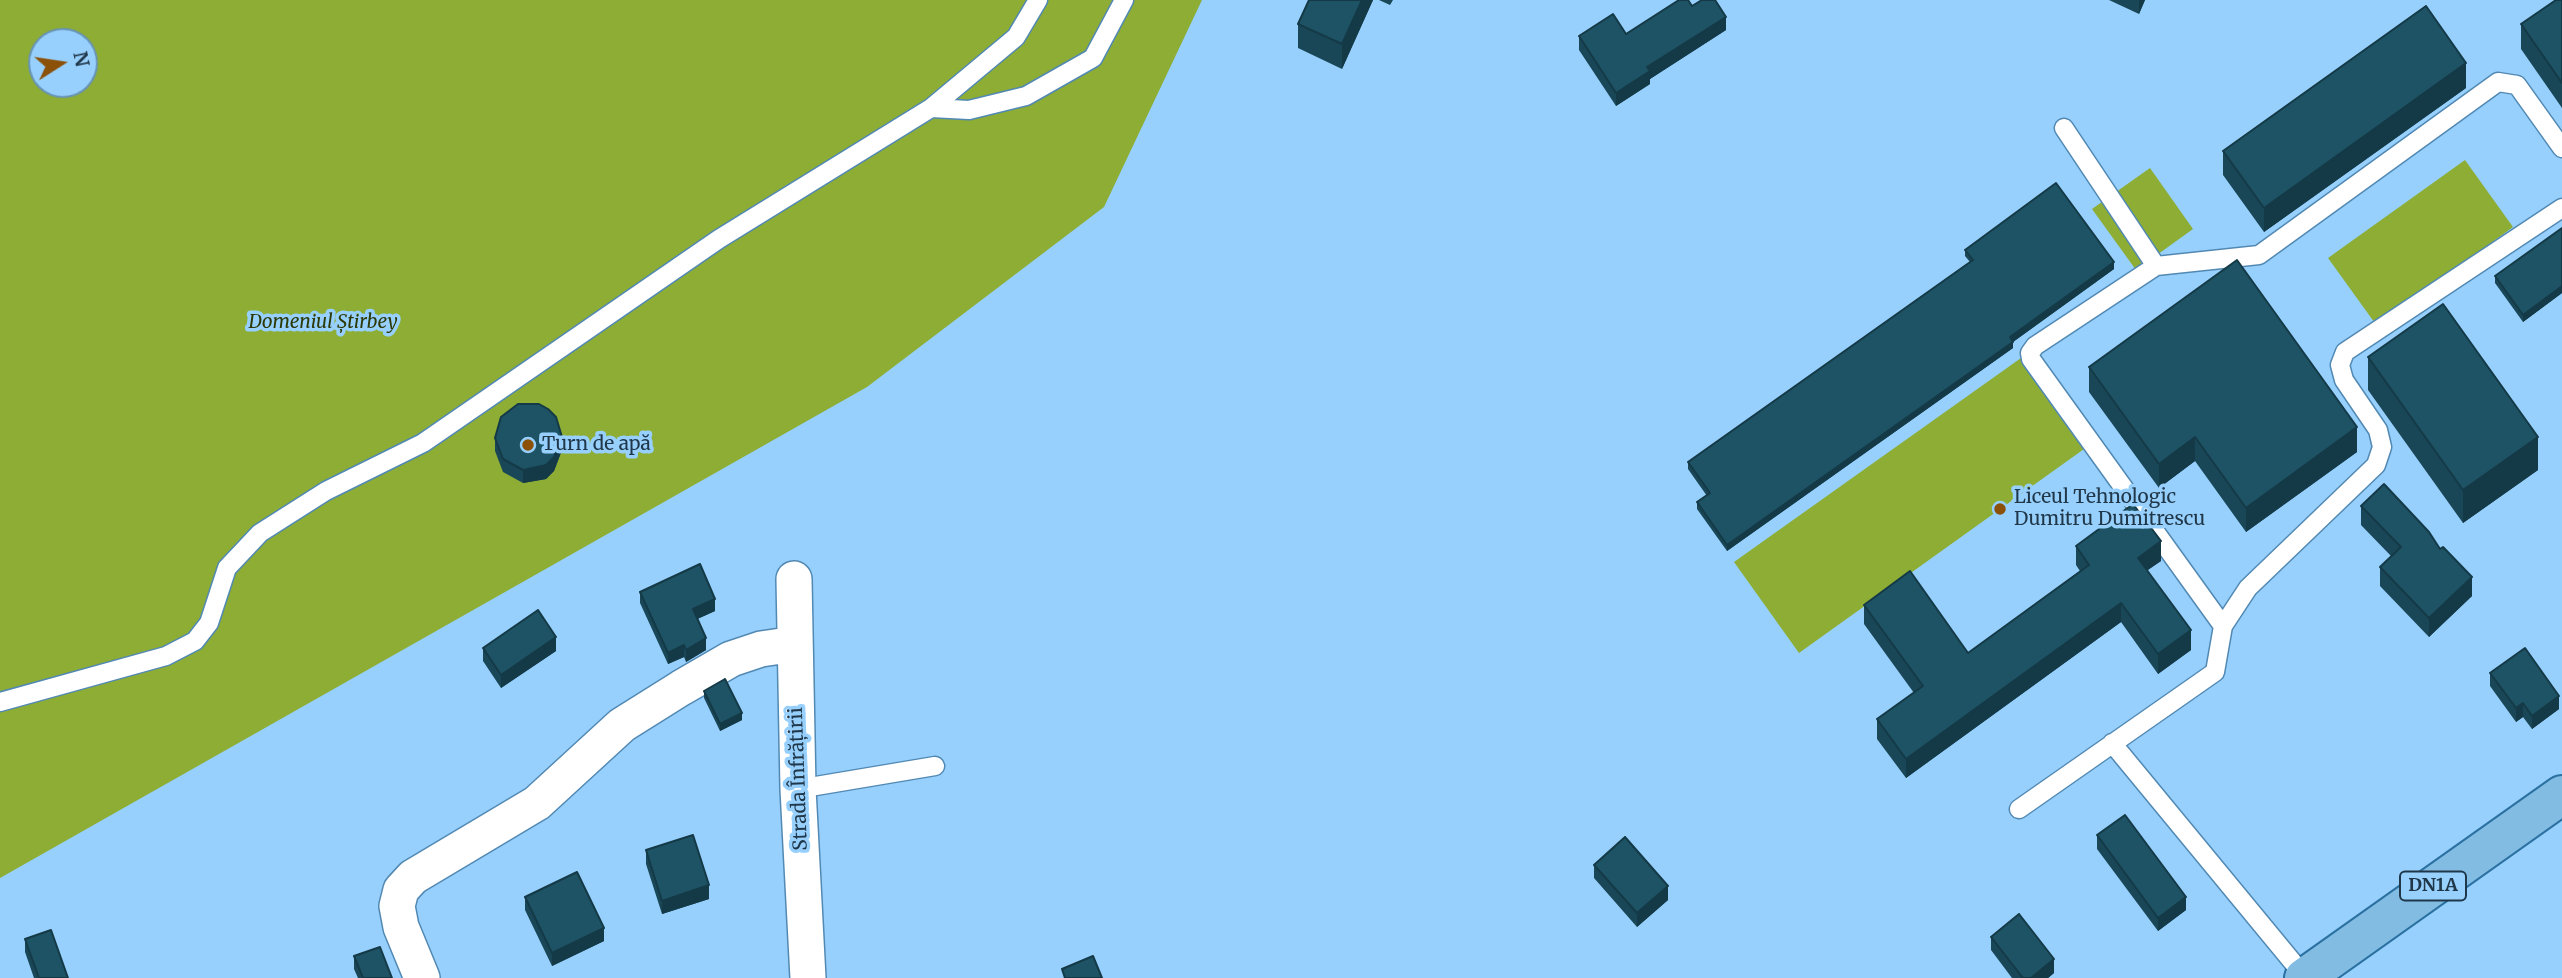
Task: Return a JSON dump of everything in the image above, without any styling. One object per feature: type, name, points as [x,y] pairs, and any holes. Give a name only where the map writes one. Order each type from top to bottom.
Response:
[{"type":"main road","name":"DN1A","points":[[2305,978],[2562,795]]},
{"type":"street","name":"Strada Înfrățirii","points":[[793,579],[798,789],[808,978]]},
{"type":"street","points":[[422,978],[401,927],[397,906],[401,890],[413,877],[537,803],[622,724],[681,688],[731,659],[761,649],[795,644]]},
{"type":"lane","points":[[0,702],[166,656],[195,641],[209,623],[227,568],[260,533],[326,491],[423,443],[719,239],[931,107],[1016,37],[1038,0]]},
{"type":"lane","points":[[931,107],[969,110],[1026,96],[1094,58],[1124,0]]},
{"type":"lane","points":[[2223,626],[2029,354],[2035,346],[2156,266],[2259,255],[2498,82],[2517,85],[2562,148]]},
{"type":"lane","points":[[2064,128],[2156,266]]},
{"type":"lane","points":[[2019,808],[2215,672],[2223,626],[2248,588],[2376,465],[2382,447],[2380,439],[2344,380],[2340,365],[2345,352],[2562,208]]},
{"type":"lane","points":[[2112,743],[2305,978]]},
{"type":"lane","points":[[798,789],[935,766]]},
{"type":"green space","name":"Domeniul Știrbey","points":[[0,0],[1202,0],[1104,207],[867,387],[0,878]]},
{"type":"green space","points":[[2465,160],[2513,227],[2377,326],[2328,258]]},
{"type":"green space","points":[[2150,168],[2193,229],[2136,270],[2092,209]]},
{"type":"green space","points":[[2021,358],[2084,449],[1799,653],[1734,562]]},
{"type":"building","points":[[1309,0],[1362,0],[1342,44],[1298,24]]},
{"type":"building","points":[[1679,0],[1688,0],[1692,6],[1702,0],[1715,0],[1726,17],[1647,67],[1650,71],[1616,93],[1579,36],[1613,14],[1626,34]]},
{"type":"building","points":[[2556,0],[2562,0],[2562,83],[2521,24]]},
{"type":"building","points":[[2426,6],[2466,63],[2264,208],[2223,151]]},
{"type":"building","points":[[2056,183],[2114,262],[2010,337],[2013,342],[1727,545],[1697,502],[1710,493],[1688,462],[1973,260],[1965,250]]},
{"type":"building","points":[[2562,228],[2562,286],[2523,315],[2495,276]]},
{"type":"building","points":[[2237,260],[2357,427],[2246,508],[2195,437],[2159,464],[2089,367]]},
{"type":"building","points":[[2443,304],[2538,437],[2463,490],[2368,357]]},
{"type":"building","name":"Turn de apă","points":[[518,404],[539,404],[556,417],[562,437],[554,457],[546,465],[523,470],[503,459],[495,438],[501,417]]},
{"type":"building","points":[[2384,484],[2429,532],[2440,549],[2443,547],[2472,577],[2429,618],[2380,567],[2401,547],[2361,506]]},
{"type":"building","points":[[2133,504],[2161,541],[2138,558],[2191,630],[2158,654],[2121,603],[1906,759],[1877,719],[1923,686],[1864,605],[1910,571],[1968,653],[2089,565],[2076,546]]},
{"type":"building","points":[[700,564],[715,599],[693,609],[706,638],[686,650],[684,645],[668,653],[640,592]]},
{"type":"building","points":[[538,610],[556,637],[501,675],[483,648]]},
{"type":"building","points":[[2525,648],[2559,696],[2532,716],[2523,703],[2516,708],[2490,673]]},
{"type":"building","points":[[725,679],[742,713],[720,724],[704,691]]},
{"type":"building","points":[[2125,815],[2186,897],[2158,918],[2097,835]]},
{"type":"building","points":[[693,835],[709,885],[662,901],[646,850]]},
{"type":"building","points":[[1625,837],[1668,886],[1637,913],[1594,865]]},
{"type":"building","points":[[577,872],[604,928],[552,953],[525,897]]},
{"type":"building","points":[[2019,914],[2054,959],[2031,978],[2023,978],[1991,937]]},
{"type":"building","points":[[51,930],[68,978],[39,978],[25,939]]},
{"type":"building","points":[[380,947],[392,978],[363,978],[354,956]]},
{"type":"building","points":[[1093,956],[1102,978],[1065,978],[1062,969]]},
{"type":"place","name":"Turn de apă","points":[[528,445]]},
{"type":"place","name":"Liceul Tehnologic Dumitru Dumitrescu","points":[[2000,509]]}]
